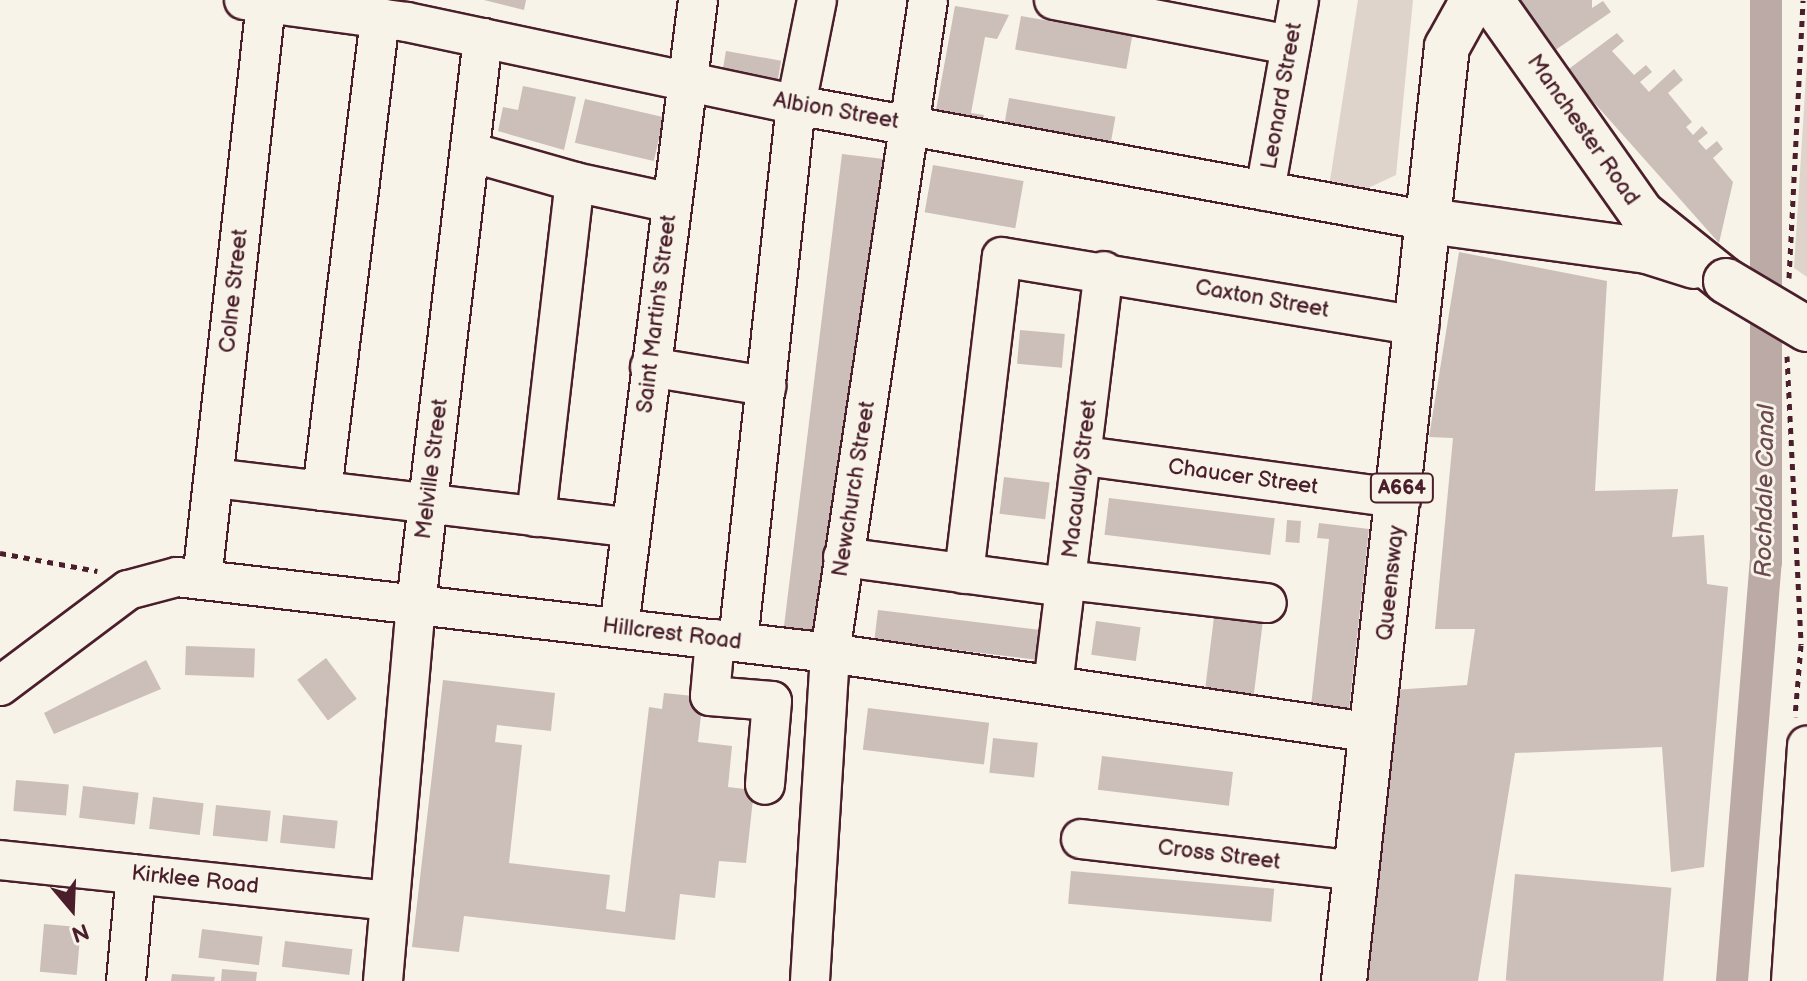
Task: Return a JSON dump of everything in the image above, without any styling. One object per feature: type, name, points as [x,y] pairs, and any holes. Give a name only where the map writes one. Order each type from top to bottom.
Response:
[{"type":"main road","name":"Queensway","points":[[1344,981],[1401,499],[1447,47],[1473,0]]},
{"type":"main road","name":"Manchester Road","points":[[1491,0],[1641,213],[1797,338]]},
{"type":"main road","points":[[1429,221],[1647,251],[1717,276]]},
{"type":"street","name":"Saint Martin's Street","points":[[619,628],[685,82],[698,0]]},
{"type":"street","points":[[765,785],[772,701],[710,696],[726,641],[766,386],[796,105],[817,0]]},
{"type":"street","name":"Newchurch Street","points":[[810,981],[830,653],[928,0]]},
{"type":"street","points":[[1054,0],[1291,45]]},
{"type":"street","name":"Leonard Street","points":[[1265,191],[1299,0]]},
{"type":"street","name":"Albion Street","points":[[255,2],[380,18],[796,105],[1429,221]]},
{"type":"street","name":"Colne Street","points":[[202,580],[214,478],[255,2]]},
{"type":"street","points":[[322,491],[380,18]]},
{"type":"street","name":"Melville Street","points":[[383,981],[416,604],[483,38]]},
{"type":"street","points":[[470,152],[575,182],[671,203]]},
{"type":"street","points":[[536,517],[575,182]]},
{"type":"street","name":"Caxton Street","points":[[964,574],[1002,257],[1104,271],[1419,326]]},
{"type":"street","name":"Macaulay Street","points":[[1053,685],[1085,456],[1104,271]]},
{"type":"street","points":[[650,367],[766,386]]},
{"type":"street","name":"Chaucer Street","points":[[1085,456],[1401,499]]},
{"type":"street","points":[[214,478],[631,528]]},
{"type":"street","points":[[843,557],[964,574],[1267,603]]},
{"type":"street","name":"Hillcrest Road","points":[[0,686],[128,590],[158,582],[202,580],[830,653],[1374,733]]},
{"type":"street","points":[[1791,981],[1800,740]]},
{"type":"street","name":"Cross Street","points":[[1081,839],[1357,871]]},
{"type":"street","name":"Kirklee Road","points":[[0,860],[389,901]]},
{"type":"street","points":[[126,981],[136,874]]},
{"type":"path","points":[[1788,285],[1803,0]]},
{"type":"path","points":[[1797,338],[1796,535],[1801,645],[1800,740]]},
{"type":"path","points":[[1796,535],[1807,538]]},
{"type":"path","points":[[0,553],[158,582]]},
{"type":"shaded area","points":[[1358,0],[1413,0],[1396,175],[1366,189],[1329,187]]},
{"type":"shaded area","points":[[1807,60],[1807,277],[1794,268]]},
{"type":"building","points":[[484,0],[526,0],[524,10]]},
{"type":"building","points":[[1516,0],[1592,0],[1592,8],[1603,1],[1611,12],[1551,53]]},
{"type":"building","points":[[955,6],[1009,15],[997,39],[985,37],[971,113],[984,115],[981,129],[934,121]]},
{"type":"building","points":[[1021,16],[1132,36],[1126,69],[1015,49]]},
{"type":"building","points":[[1617,33],[1624,41],[1612,51],[1634,75],[1646,65],[1652,72],[1640,82],[1649,92],[1674,69],[1683,80],[1668,93],[1692,122],[1686,127],[1693,135],[1702,126],[1708,133],[1698,141],[1706,150],[1717,141],[1723,149],[1713,158],[1733,182],[1719,243],[1566,71]]},
{"type":"building","points":[[726,51],[781,61],[777,83],[722,74]]},
{"type":"building","points":[[523,86],[576,97],[564,150],[498,131],[503,107],[518,110]]},
{"type":"building","points":[[1009,98],[1115,117],[1110,149],[1003,130]]},
{"type":"building","points":[[585,99],[664,117],[654,161],[575,143]]},
{"type":"building","points":[[842,154],[884,159],[824,644],[782,639]]},
{"type":"building","points":[[933,165],[1024,181],[1015,228],[925,212]]},
{"type":"building","points":[[1459,252],[1607,281],[1595,491],[1678,489],[1672,537],[1704,535],[1707,584],[1728,587],[1704,867],[1671,872],[1662,747],[1515,753],[1478,981],[1367,981],[1393,690],[1467,685],[1475,629],[1435,629],[1453,438],[1429,437]]},
{"type":"building","points":[[1020,330],[1065,334],[1062,368],[1017,364]]},
{"type":"building","points":[[1004,477],[1050,483],[1045,519],[999,514]]},
{"type":"building","points":[[1109,498],[1275,518],[1270,555],[1104,535]]},
{"type":"building","points":[[1287,520],[1301,521],[1299,543],[1285,542]]},
{"type":"building","points":[[1319,523],[1369,529],[1349,710],[1311,706],[1329,539],[1317,538]]},
{"type":"building","points":[[1215,609],[1264,615],[1253,698],[1205,692]]},
{"type":"building","points":[[878,610],[1043,630],[1039,660],[874,640]]},
{"type":"building","points":[[1096,621],[1141,627],[1136,661],[1091,655]]},
{"type":"building","points":[[186,646],[255,648],[254,677],[185,675]]},
{"type":"building","points":[[326,658],[357,699],[328,720],[297,680]]},
{"type":"building","points":[[146,660],[161,689],[54,734],[44,713]]},
{"type":"building","points":[[443,680],[555,693],[551,731],[497,725],[495,742],[522,745],[509,863],[610,875],[606,909],[625,912],[649,707],[662,709],[664,693],[703,697],[698,742],[732,746],[728,787],[754,790],[746,863],[719,861],[715,898],[680,894],[675,940],[464,916],[459,952],[412,947]]},
{"type":"building","points":[[868,708],[989,723],[984,765],[863,750]]},
{"type":"building","points":[[993,738],[1038,743],[1034,778],[989,773]]},
{"type":"building","points":[[1102,756],[1233,772],[1229,806],[1098,790]]},
{"type":"building","points":[[16,780],[69,785],[66,816],[13,811]]},
{"type":"building","points":[[83,786],[139,793],[135,825],[79,818]]},
{"type":"building","points":[[153,797],[204,803],[200,835],[149,829]]},
{"type":"building","points":[[216,805],[271,811],[267,842],[213,836]]},
{"type":"building","points":[[283,815],[338,821],[335,849],[280,843]]},
{"type":"building","points":[[1071,871],[1274,889],[1271,922],[1068,904]]},
{"type":"building","points":[[1515,874],[1671,888],[1663,981],[1506,981]]},
{"type":"building","points":[[44,924],[81,927],[77,975],[40,972]]},
{"type":"building","points":[[202,929],[263,936],[259,965],[198,958]]},
{"type":"building","points":[[285,941],[352,949],[349,975],[282,967]]},
{"type":"building","points":[[222,969],[257,972],[256,981],[221,981]]},
{"type":"building","points":[[172,974],[215,977],[214,981],[171,981]]},
{"type":"waterway","name":"Rochdale Canal","points":[[1732,981],[1766,562],[1766,0]]}]
